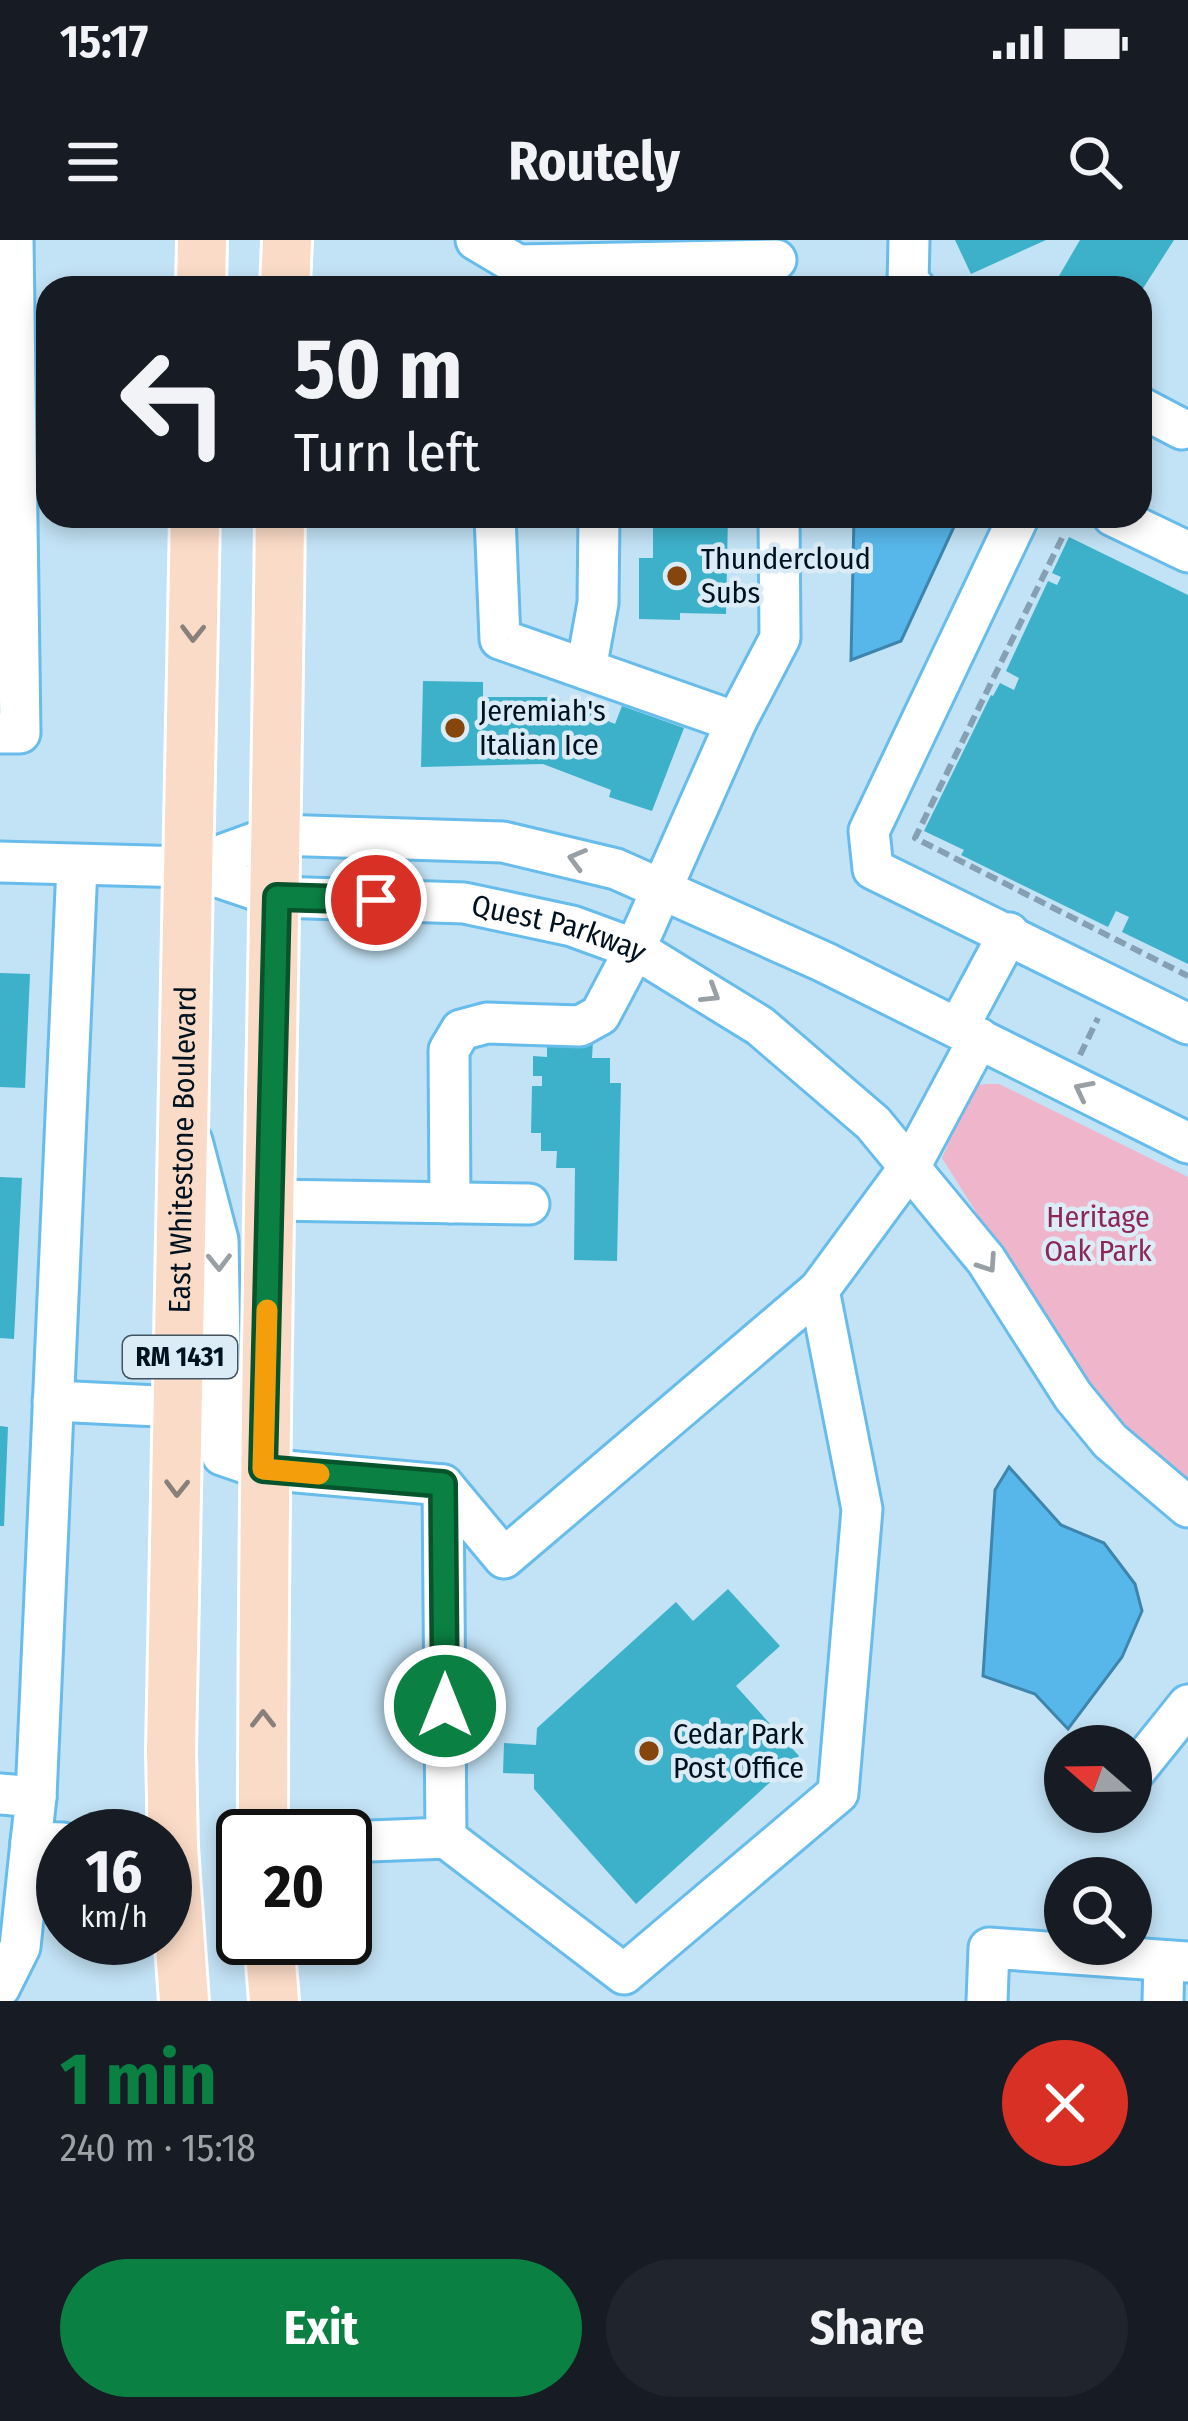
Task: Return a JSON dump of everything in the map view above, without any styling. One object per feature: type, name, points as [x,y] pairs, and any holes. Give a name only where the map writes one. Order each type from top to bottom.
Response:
[{"type":"main road","points":[[201,276],[202,240]]},
{"type":"main road","points":[[286,276],[287,240]]},
{"type":"main road","name":"East Whitestone Boulevard","points":[[170,1809],[195,528]]},
{"type":"main road","name":"RM 1431","points":[[263,1809],[263,1469],[277,897],[280,528]]},
{"type":"main road","name":"East Whitestone Boulevard","points":[[180,1965],[184,2001]]},
{"type":"main road","points":[[271,1965],[274,2001]]},
{"type":"street","points":[[0,734],[20,733],[7,373],[13,240]]},
{"type":"street","points":[[476,240],[516,276]]},
{"type":"street","points":[[908,276],[909,240]]},
{"type":"street","points":[[536,276],[776,263]]},
{"type":"street","points":[[1152,413],[1182,429]]},
{"type":"street","points":[[495,528],[500,639],[736,722]]},
{"type":"street","points":[[586,669],[598,603],[599,528]]},
{"type":"street","points":[[450,1203],[449,1050],[461,1030],[487,1023],[580,1026],[600,1015],[780,638],[779,528]]},
{"type":"street","points":[[1013,528],[869,831],[873,868],[1188,1024]]},
{"type":"street","points":[[1138,528],[1188,552]]},
{"type":"street","points":[[0,862],[188,867],[277,835],[503,842],[616,869],[663,887],[1188,1143]]},
{"type":"street","points":[[36,1825],[18,1796],[53,1401],[77,866]]},
{"type":"street","name":"Quest Parkway","points":[[188,867],[277,897],[464,903],[572,926],[635,949],[760,1025],[846,1098],[911,1165],[986,1260],[1073,1396],[1110,1441],[1188,1508]]},
{"type":"street","points":[[183,1107],[218,1240],[222,1455],[263,1469],[443,1484],[504,1558],[818,1290],[911,1165],[1009,934]]},
{"type":"street","points":[[269,1200],[529,1204]]},
{"type":"street","points":[[372,1841],[446,1838],[624,1974],[838,1793],[862,1509],[818,1290]]},
{"type":"street","points":[[53,1401],[179,1407]]},
{"type":"street","points":[[443,1484],[446,1838]]},
{"type":"street","points":[[1152,1750],[1188,1705]]},
{"type":"street","points":[[0,1987],[20,1947],[36,1885]]},
{"type":"street","points":[[987,2001],[989,1948],[1176,1961],[1162,2001]]},
{"type":"path","points":[[1062,538],[915,838],[1188,976]]},
{"type":"path","points":[[1077,1062],[1102,1009]]},
{"type":"green space","name":"Heritage Oak Park","points":[[999,1084],[1188,1177],[1188,1489],[1137,1450],[1084,1383],[942,1158],[974,1085]]},
{"type":"water","points":[[854,528],[953,528],[901,641],[851,660]]},
{"type":"water","points":[[1009,1467],[1061,1525],[1104,1543],[1135,1584],[1142,1611],[1122,1657],[1071,1725],[1064,1725],[1035,1694],[983,1676],[995,1490]]},
{"type":"building","points":[[955,240],[1046,240],[971,274]]},
{"type":"building","points":[[1080,240],[1174,240],[1151,276],[1059,276]]},
{"type":"building","points":[[653,528],[728,528],[726,614],[680,613],[680,620],[639,619],[639,558],[653,558]]},
{"type":"building","points":[[1069,537],[1188,595],[1188,964],[1122,932],[1129,917],[1116,911],[1108,927],[961,855],[964,850],[924,831],[991,695],[1000,683],[1014,690],[1019,678],[1006,671],[1048,581],[1057,585],[1061,577],[1052,573]]},
{"type":"building","points":[[423,681],[483,682],[483,697],[552,697],[615,724],[622,706],[684,728],[652,811],[609,797],[611,790],[543,764],[421,767]]},
{"type":"building","points":[[0,973],[30,974],[25,1088],[0,1087]]},
{"type":"building","points":[[547,1040],[593,1041],[592,1058],[610,1058],[610,1083],[621,1083],[617,1261],[574,1260],[575,1168],[556,1168],[557,1151],[541,1151],[541,1133],[531,1133],[532,1086],[542,1086],[542,1076],[533,1076],[533,1056],[547,1057]]},
{"type":"building","points":[[0,1177],[22,1178],[14,1339],[0,1338]]},
{"type":"building","points":[[0,1426],[8,1427],[4,1526],[0,1526]]},
{"type":"building","name":"Cedar Park Post Office","points":[[728,1589],[780,1646],[736,1686],[799,1756],[636,1904],[534,1789],[534,1774],[503,1773],[504,1743],[536,1745],[537,1728],[676,1602],[693,1621]]},
{"type":"slow traffic","points":[[267,1310],[263,1469],[319,1474]]},
{"type":"place","name":"Thundercloud Subs","points":[[677,576]]},
{"type":"place","name":"Jeremiah's Italian Ice","points":[[455,728]]},
{"type":"place","name":"Cedar Park Post Office","points":[[649,1751]]},
{"type":"route","points":[[376,900],[277,897],[263,1469],[443,1484],[445,1706]]}]
